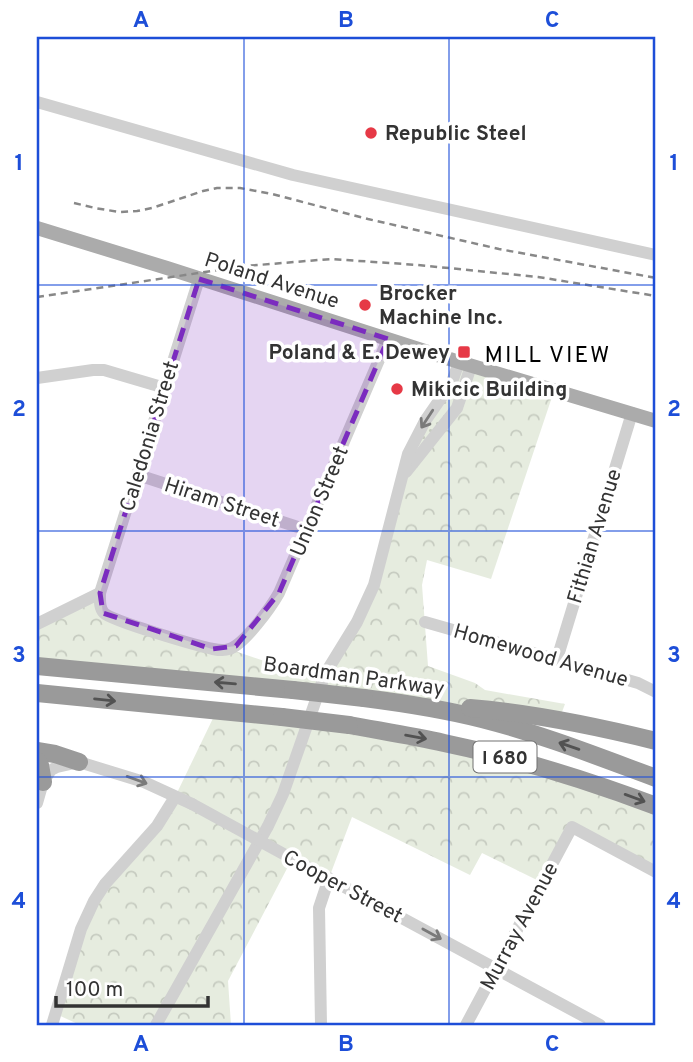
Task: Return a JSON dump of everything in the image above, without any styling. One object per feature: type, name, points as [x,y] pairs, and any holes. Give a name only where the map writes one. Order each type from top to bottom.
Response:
[{"type":"highway","name":"Boardman Parkway","points":[[37,666],[384,700],[481,719],[656,778]]},
{"type":"highway","name":"I 680","points":[[37,693],[349,725],[443,742],[577,778],[656,806]]},
{"type":"highway","points":[[384,700],[492,709],[595,726],[656,741]]},
{"type":"highway","points":[[37,751],[79,762]]},
{"type":"highway","points":[[37,761],[44,782]]},
{"type":"main road","name":"Poland Avenue","points":[[37,228],[465,364],[656,421]]},
{"type":"street","points":[[37,102],[293,175],[656,255]]},
{"type":"street","name":"Caledonia Street","points":[[100,593],[199,279]]},
{"type":"street","name":"Union Street","points":[[100,593],[101,608],[109,617],[212,649],[229,649],[236,646],[276,598],[388,339]]},
{"type":"street","points":[[401,478],[457,408],[465,364]]},
{"type":"street","points":[[156,1025],[273,816],[325,674],[357,622],[374,584],[408,454],[425,421],[465,364]]},
{"type":"street","points":[[37,378],[104,370],[165,388]]},
{"type":"street","name":"Fithian Avenue","points":[[557,659],[632,413]]},
{"type":"street","name":"Hiram Street","points":[[138,475],[307,530]]},
{"type":"street","points":[[37,624],[100,593]]},
{"type":"street","name":"Homewood Avenue","points":[[425,622],[638,683],[656,692]]},
{"type":"street","points":[[37,803],[51,771],[57,766],[79,762]]},
{"type":"street","name":"Cooper Street","points":[[79,762],[144,782],[192,804],[600,1025]]},
{"type":"street","points":[[52,1025],[90,908],[106,884],[157,826],[175,797]]},
{"type":"street","name":"Murray Avenue","points":[[466,1025],[572,827],[656,872]]},
{"type":"street","points":[[321,1025],[319,908],[329,878]]},
{"type":"highlighted area","points":[[199,279],[388,339],[279,593],[236,646],[212,649],[103,613],[100,593]]},
{"type":"green space","points":[[459,362],[471,366],[441,430],[408,454]]},
{"type":"green space","points":[[471,366],[554,391],[491,579],[427,560],[422,585],[428,666],[475,683],[485,690],[565,704],[559,720],[37,666],[37,624],[100,593],[103,613],[229,649],[323,681],[357,622],[401,478],[441,430]]},
{"type":"green space","points":[[217,710],[349,725],[656,806],[656,872],[572,828],[543,883],[482,853],[470,875],[352,817],[329,878],[292,859],[228,981],[231,1025],[80,1025],[56,1014],[86,915],[175,797]]},
{"type":"railway","points":[[74,203],[119,212],[137,211],[203,191],[240,188],[499,249],[656,278]]},
{"type":"railway","points":[[37,297],[246,266],[331,259],[538,277],[656,296]]},
{"type":"place","name":"Republic Steel","points":[[371,133]]},
{"type":"place","name":"Brocker Machine Inc.","points":[[365,305]]},
{"type":"place","name":"Poland & E. Dewey","points":[[464,352]]},
{"type":"place","name":"Mikicic Building","points":[[397,389]]},
{"type":"district","name":"MILL VIEW","points":[[548,354]]}]
